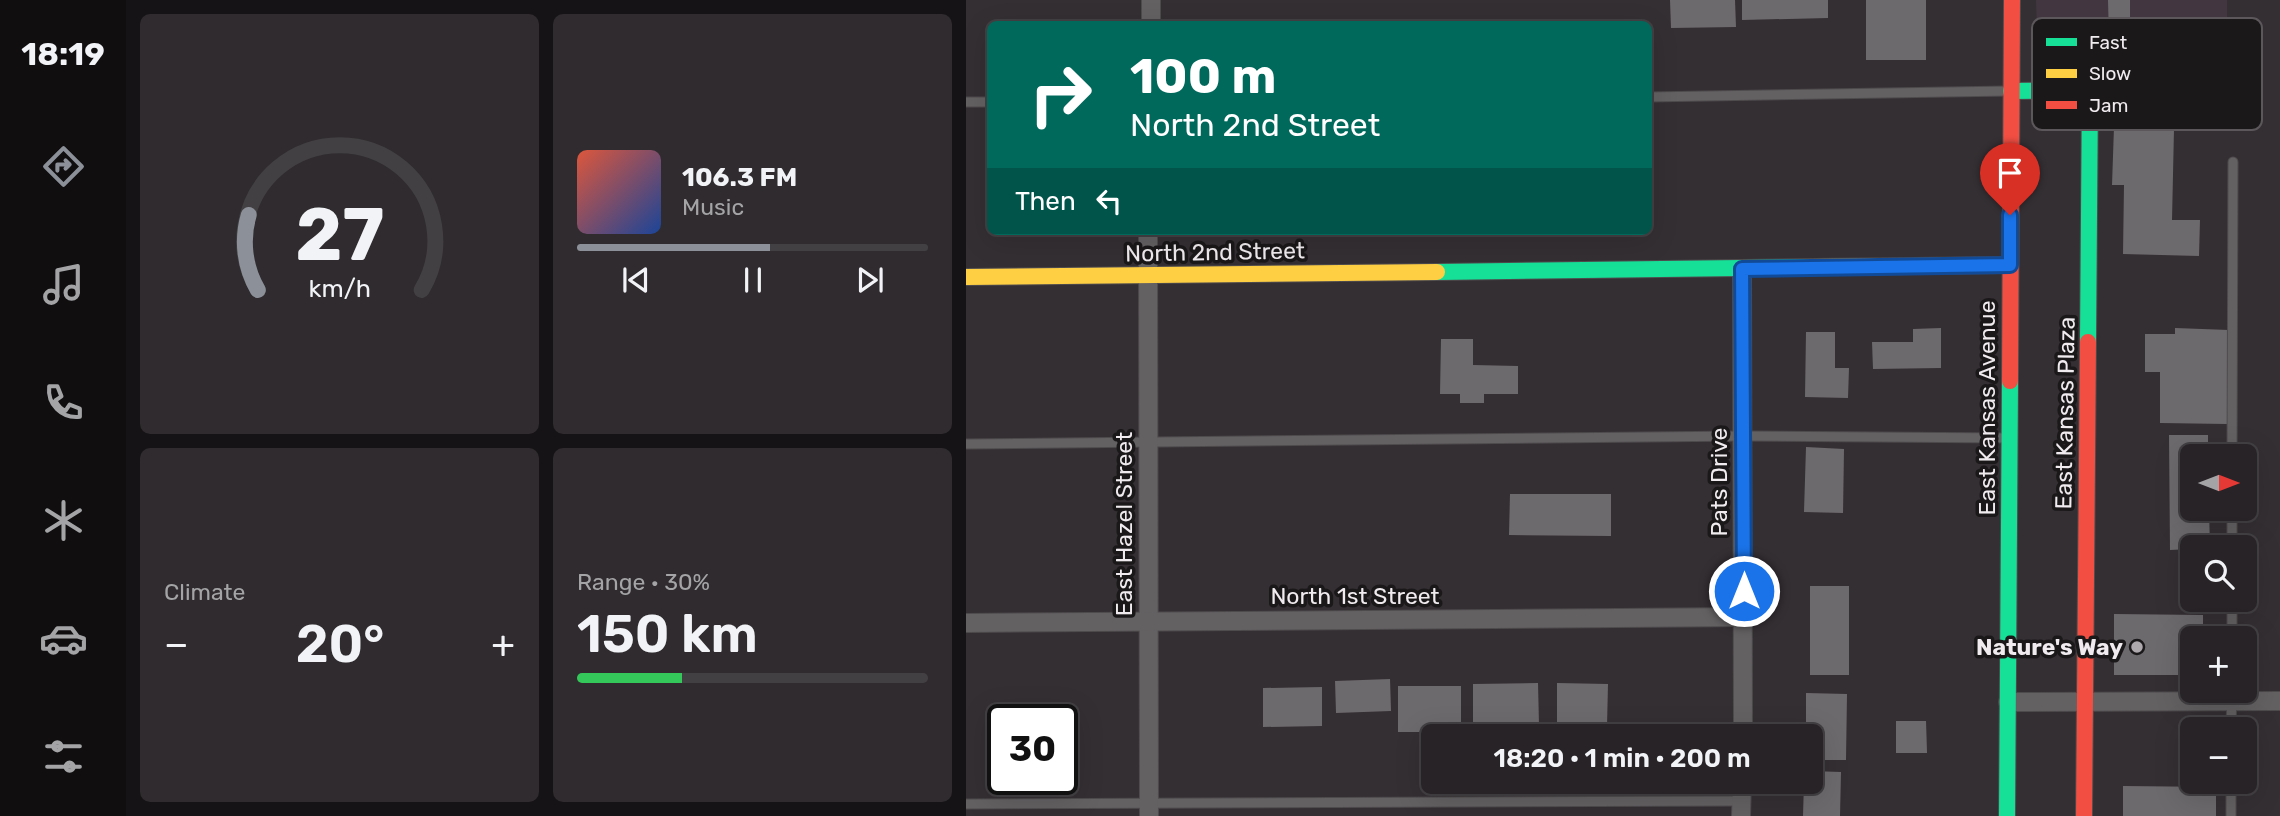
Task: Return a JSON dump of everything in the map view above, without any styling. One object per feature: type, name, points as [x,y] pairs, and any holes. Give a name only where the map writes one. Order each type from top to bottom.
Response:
[{"type":"street","points":[[1151,0],[1151,21]]},
{"type":"street","name":"East Kansas Avenue","points":[[2007,816],[2012,0]]},
{"type":"street","name":"East Kansas Plaza","points":[[2011,91],[2032,91]]},
{"type":"street","name":"East Kansas Plaza","points":[[2084,816],[2090,130]]},
{"type":"street","name":"East Hazel Street","points":[[1148,235],[1149,809]]},
{"type":"street","name":"North 2nd Street","points":[[966,277],[2010,265]]},
{"type":"street","name":"Pats Drive","points":[[1742,269],[1742,724]]},
{"type":"street","name":"North 1st Street","points":[[966,623],[1744,617]]},
{"type":"street","points":[[2008,702],[2180,698]]},
{"type":"street","points":[[2257,699],[2280,701]]},
{"type":"lane","points":[[1652,97],[2011,91]]},
{"type":"lane","points":[[966,102],[987,102]]},
{"type":"lane","points":[[2232,444],[2233,162]]},
{"type":"lane","points":[[966,444],[1743,436],[2009,438]]},
{"type":"lane","points":[[2231,794],[2231,816]]},
{"type":"lane","points":[[966,804],[1149,809],[1741,809]]},
{"type":"shaded area","points":[[2036,0],[2227,0],[2227,18],[2037,18]]},
{"type":"building","points":[[1670,0],[1735,0],[1736,27],[1671,28]]},
{"type":"building","points":[[1742,0],[1828,0],[1828,18],[1742,20]]},
{"type":"building","points":[[1866,0],[1926,0],[1926,60],[1866,60]]},
{"type":"building","points":[[2108,0],[2130,0],[2130,18],[2108,18]]},
{"type":"building","points":[[2114,130],[2174,130],[2172,220],[2200,220],[2199,256],[2123,254],[2124,185],[2112,185]]},
{"type":"building","points":[[1941,328],[1941,368],[1873,369],[1872,342],[1913,342],[1913,329]]},
{"type":"building","points":[[2175,328],[2229,330],[2227,424],[2160,423],[2160,372],[2145,372],[2145,334],[2175,334]]},
{"type":"building","points":[[1806,332],[1835,332],[1835,368],[1849,368],[1848,398],[1805,397]]},
{"type":"building","points":[[1441,339],[1473,339],[1473,365],[1518,366],[1518,394],[1484,394],[1484,403],[1460,403],[1460,394],[1440,394]]},
{"type":"building","points":[[2169,435],[2208,435],[2208,444],[2180,444],[2180,522],[2209,522],[2210,535],[2180,535],[2180,550],[2170,550]]},
{"type":"building","points":[[1806,447],[1844,449],[1843,513],[1804,512]]},
{"type":"building","points":[[1510,494],[1611,494],[1611,536],[1509,535]]},
{"type":"building","points":[[1810,586],[1849,586],[1849,675],[1810,675]]},
{"type":"building","points":[[2114,614],[2203,615],[2203,626],[2180,626],[2180,675],[2114,675]]},
{"type":"building","points":[[1390,679],[1391,711],[1336,713],[1335,681]]},
{"type":"building","points":[[1538,683],[1539,724],[1473,724],[1473,684]]},
{"type":"building","points":[[1557,683],[1608,684],[1607,724],[1557,724]]},
{"type":"building","points":[[1398,686],[1461,686],[1461,724],[1421,724],[1421,732],[1398,732]]},
{"type":"building","points":[[1322,687],[1322,726],[1263,727],[1263,688]]},
{"type":"building","points":[[1806,693],[1847,694],[1846,760],[1823,760],[1823,724],[1806,724]]},
{"type":"building","points":[[1896,721],[1926,721],[1927,753],[1896,753]]},
{"type":"building","points":[[1823,771],[1841,772],[1840,816],[1803,816],[1804,794],[1823,794]]},
{"type":"building","points":[[2123,786],[2180,787],[2180,794],[2216,794],[2216,816],[2123,816]]},
{"type":"traffic: fast","points":[[2011,91],[2032,91]]},
{"type":"traffic: fast","points":[[2088,342],[2090,130]]},
{"type":"traffic: fast","points":[[1437,272],[1813,267]]},
{"type":"traffic: fast","points":[[2007,816],[2010,381]]},
{"type":"traffic: slow","points":[[1813,267],[2010,265]]},
{"type":"traffic: slow","points":[[966,277],[1437,272]]},
{"type":"traffic: jam","points":[[2010,381],[2012,0]]},
{"type":"traffic: jam","points":[[2084,816],[2088,342]]},
{"type":"place","name":"Nature's Way","points":[[2137,647]]},
{"type":"route","points":[[1744,591],[1742,269],[2010,265],[2010,215]]}]
